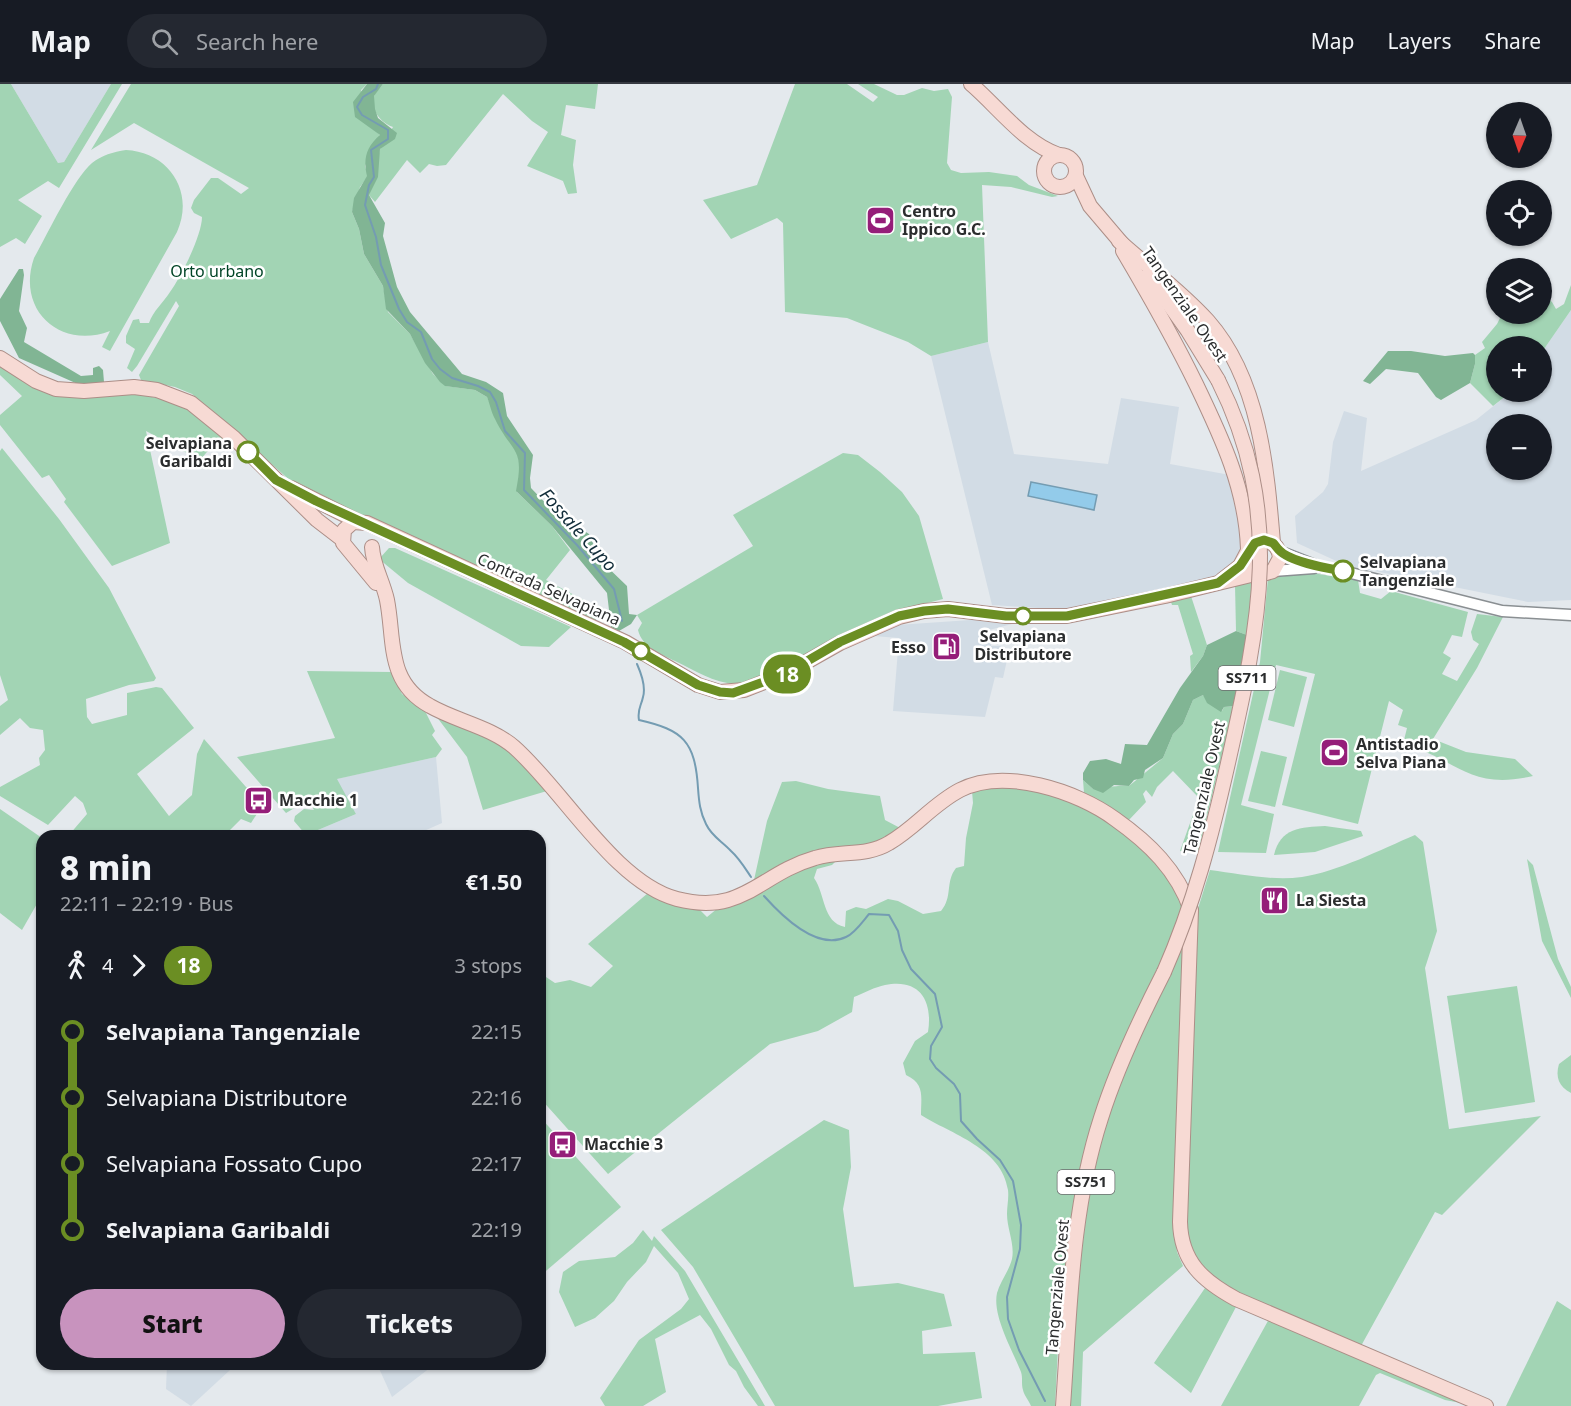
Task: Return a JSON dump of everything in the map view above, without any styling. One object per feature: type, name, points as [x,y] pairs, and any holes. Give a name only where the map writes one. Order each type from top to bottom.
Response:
[{"type":"main road","points":[[971,84],[1028,137],[1049,152],[1073,161],[1076,176],[1071,184],[1062,188],[1053,186],[1046,180],[1044,167],[1028,137]]},
{"type":"main road","points":[[1044,167],[1050,159],[1059,155]]},
{"type":"main road","name":"Tangenziale Ovest","points":[[1063,1406],[1075,1242],[1082,1198],[1100,1119],[1129,1040],[1180,936],[1200,878],[1251,662],[1259,598],[1260,554],[1255,489],[1243,439],[1218,380],[1154,282],[1090,206],[1076,176]]},
{"type":"main road","name":"Tangenziale Ovest","points":[[1062,188],[1090,206]]},
{"type":"main road","points":[[1119,241],[1208,321],[1229,352],[1245,386],[1257,426],[1280,562],[1273,571],[1259,573],[1250,567],[1242,493],[1230,459],[1173,337],[1119,241]]},
{"type":"main road","points":[[0,358],[36,381],[56,389],[84,391],[134,387],[157,390],[191,403],[234,438],[317,520],[346,545],[361,554],[373,545]]},
{"type":"main road","name":"Contrada Selvapiana","points":[[276,480],[363,523],[624,642],[698,685],[720,692],[733,693],[785,674],[840,642],[899,616],[948,609],[1006,616],[1067,616],[1259,573]]},
{"type":"main road","points":[[386,597],[346,545],[345,527],[363,523],[375,533],[373,561],[386,597],[393,653],[405,686],[430,706],[512,745],[543,776],[607,849],[642,883],[659,893],[676,899],[702,903],[730,902],[811,859],[877,849],[903,834],[939,802],[961,789],[996,780],[1027,782],[1073,796],[1103,810],[1128,828],[1167,865],[1186,895],[1191,910],[1180,1222],[1180,1234],[1189,1259],[1200,1275],[1212,1286],[1236,1299],[1486,1406]]},
{"type":"main road","points":[[1247,552],[1259,541],[1276,547]]},
{"type":"main road","name":"Contrada Selvapiana","points":[[373,545],[413,545]]},
{"type":"main road","name":"Contrada Selvapiana","points":[[1218,583],[1232,574],[1247,552]]},
{"type":"street","points":[[1276,547],[1320,567],[1502,611],[1571,615]]},
{"type":"street","points":[[1273,571],[1320,567]]},
{"type":"shaded area","points":[[11,84],[111,84],[64,162],[58,163]]},
{"type":"shaded area","points":[[1571,310],[1571,600],[1528,602],[1345,565],[1297,543],[1295,516],[1323,492],[1328,484],[1333,442],[1344,411],[1367,418],[1361,471],[1476,420],[1498,402],[1552,402],[1552,338]]},
{"type":"shaded area","points":[[988,342],[1014,454],[1108,464],[1121,398],[1179,407],[1170,464],[1230,475],[1242,518],[1242,555],[1221,574],[1164,590],[1067,610],[992,605],[931,356]]},
{"type":"shaded area","points":[[985,619],[1012,624],[989,630],[991,646],[1003,646],[999,659],[1007,660],[1003,678],[995,677],[985,717],[893,711],[899,638],[873,636],[897,625]]},
{"type":"shaded area","points":[[436,757],[442,823],[426,830],[318,830],[356,814],[336,779]]},
{"type":"shaded area","points":[[167,1370],[230,1370],[191,1406],[166,1389]]},
{"type":"shaded area","points":[[380,1370],[427,1370],[392,1397]]},
{"type":"green space","points":[[0,84],[11,84],[58,163],[64,162],[111,84],[122,84],[59,188],[48,181],[18,200],[42,216],[25,244],[16,238],[0,247]]},
{"type":"green space","name":"Orto urbano","points":[[131,84],[367,84],[361,90],[370,126],[380,135],[365,166],[368,176],[360,187],[352,212],[359,229],[364,254],[383,286],[388,312],[410,334],[433,374],[446,386],[475,390],[487,397],[508,439],[517,451],[520,467],[517,492],[552,526],[570,550],[546,580],[593,605],[596,622],[293,483],[192,394],[175,387],[141,380],[139,375],[179,306],[176,301],[137,366],[132,372],[127,368],[135,349],[126,343],[126,336],[133,320],[139,319],[140,323],[149,323],[180,276],[195,245],[202,217],[194,213],[191,208],[194,200],[211,178],[218,178],[241,194],[249,188],[134,123],[91,150]]},
{"type":"green space","points":[[367,84],[383,84],[374,96],[375,109],[378,118],[397,133],[395,139],[380,149],[378,177],[369,195],[385,223],[383,236],[397,287],[410,312],[462,374],[486,382],[503,393],[507,416],[533,455],[531,488],[554,512],[589,534],[600,560],[627,586],[629,614],[637,615],[631,624],[619,631],[611,627],[607,593],[552,526],[516,491],[518,458],[501,430],[487,397],[475,390],[445,386],[440,382],[425,363],[410,334],[386,309],[383,286],[364,254],[359,229],[352,212],[354,198],[367,176],[365,164],[367,154],[380,135],[355,117],[353,102]]},
{"type":"green space","points":[[383,84],[598,84],[595,109],[566,105],[561,135],[576,140],[573,165],[577,193],[568,194],[563,181],[527,166],[548,132],[532,121],[503,94],[446,165],[429,164],[420,173],[407,160],[375,202],[369,195],[380,149],[393,127],[384,122],[375,111],[374,96]]},
{"type":"green space","name":"Centro Ippico G.C.","points":[[795,84],[847,84],[873,102],[878,97],[858,84],[874,84],[897,95],[904,95],[922,88],[934,91],[948,89],[952,97],[947,163],[951,170],[961,173],[989,172],[1017,176],[1029,185],[1058,196],[1052,197],[1011,187],[982,185],[988,342],[931,356],[908,342],[847,318],[785,312],[783,223],[777,218],[731,239],[703,200],[757,185]]},
{"type":"green space","points":[[126,150],[141,152],[166,166],[180,189],[183,203],[182,217],[177,232],[110,351],[102,347],[110,331],[92,335],[74,335],[59,330],[46,321],[37,309],[31,294],[30,277],[34,258],[69,194],[85,170],[100,158]]},
{"type":"green space","points":[[19,269],[23,269],[24,275],[19,311],[27,328],[24,342],[81,376],[93,375],[93,368],[99,366],[103,370],[104,382],[98,385],[80,385],[19,358],[0,321],[0,299]]},
{"type":"green space","points":[[1571,285],[1571,310],[1552,338],[1487,336],[1497,324],[1552,324],[1552,302],[1556,309],[1564,304]]},
{"type":"green space","points":[[1486,337],[1486,399],[1470,383],[1475,355],[1485,348],[1482,342]]},
{"type":"green space","points":[[1388,351],[1411,351],[1445,356],[1473,353],[1475,364],[1470,383],[1441,400],[1436,397],[1418,373],[1386,369],[1370,384],[1363,381]]},
{"type":"green space","points":[[0,363],[52,393],[69,397],[138,394],[179,403],[224,436],[222,440],[219,438],[200,460],[146,431],[170,543],[112,566],[64,502],[66,499],[49,475],[42,478],[0,425],[0,415],[22,396],[0,375]]},
{"type":"green space","points":[[2,448],[59,519],[109,588],[156,678],[154,681],[129,685],[86,699],[87,717],[92,724],[127,715],[127,693],[156,687],[162,688],[194,728],[137,774],[169,816],[192,795],[197,754],[204,739],[246,787],[264,803],[251,823],[241,819],[230,830],[73,830],[87,814],[83,803],[75,796],[48,825],[0,796],[0,787],[40,765],[39,758],[45,750],[43,730],[30,728],[20,718],[0,735],[0,706],[8,700],[0,675],[0,451]]},
{"type":"green space","points":[[843,453],[858,455],[880,472],[902,492],[919,516],[943,599],[870,622],[799,662],[765,678],[735,684],[712,679],[663,656],[643,641],[638,630],[642,623],[637,615],[753,546],[733,515]]},
{"type":"green space","points":[[389,548],[395,548],[571,627],[549,647],[521,646],[408,583],[379,559]]},
{"type":"green space","points":[[1312,573],[1358,580],[1360,593],[1381,599],[1391,591],[1468,612],[1462,637],[1452,635],[1443,653],[1451,658],[1442,674],[1457,681],[1479,644],[1473,640],[1471,632],[1477,614],[1503,617],[1477,668],[1433,739],[1466,752],[1515,759],[1533,776],[1511,780],[1478,776],[1422,750],[1403,744],[1407,728],[1398,725],[1403,710],[1389,701],[1358,824],[1282,805],[1315,674],[1276,665],[1241,805],[1274,814],[1266,853],[1218,852],[1260,662],[1268,578]]},
{"type":"green space","points":[[1252,581],[1247,635],[1236,631],[1235,585]]},
{"type":"green space","points":[[1191,596],[1207,645],[1203,656],[1191,672],[1190,656],[1193,654],[1178,605],[1172,605],[1171,602]]},
{"type":"green space","points":[[1236,631],[1247,635],[1234,706],[1224,707],[1221,712],[1207,703],[1203,695],[1193,700],[1183,724],[1173,734],[1163,758],[1145,770],[1143,778],[1134,780],[1129,786],[1114,785],[1103,793],[1093,789],[1083,780],[1083,773],[1090,761],[1106,759],[1121,764],[1125,744],[1147,745],[1180,688],[1203,656],[1207,645]]},
{"type":"green space","points":[[1280,670],[1307,677],[1294,727],[1268,720]]},
{"type":"green space","points":[[307,671],[392,672],[402,694],[424,709],[435,731],[432,735],[442,749],[436,757],[337,779],[356,814],[318,830],[302,830],[294,821],[295,816],[304,809],[314,810],[308,800],[286,813],[237,757],[335,738]]},
{"type":"green space","points":[[1203,695],[1222,711],[1224,707],[1234,706],[1198,853],[1180,851],[1199,798],[1173,771],[1157,787],[1152,797],[1146,790],[1143,794],[1146,802],[1128,821],[1084,793],[1083,780],[1093,789],[1129,786],[1163,758],[1173,734],[1183,724],[1193,700]]},
{"type":"green space","points":[[433,712],[511,751],[547,791],[483,810],[467,757]]},
{"type":"green space","points":[[1261,751],[1287,757],[1275,807],[1248,801]]},
{"type":"green space","points":[[796,781],[828,789],[880,796],[885,820],[902,829],[888,839],[754,880],[767,821],[782,782]]},
{"type":"green space","points":[[984,787],[1024,787],[1086,806],[1129,835],[1167,873],[1185,903],[1113,1064],[1067,1260],[1059,1328],[1055,1406],[1031,1406],[1022,1386],[1021,1372],[1000,1323],[996,1302],[997,1293],[1011,1263],[1013,1253],[1007,1220],[1008,1190],[1004,1175],[996,1163],[974,1144],[921,1115],[921,1091],[916,1082],[906,1075],[903,1063],[915,1041],[928,1032],[926,1002],[915,989],[897,984],[873,989],[854,997],[852,1012],[818,1031],[770,1044],[608,1174],[546,1105],[546,977],[555,983],[570,980],[591,987],[613,966],[588,944],[648,893],[698,908],[707,917],[718,908],[732,907],[798,869],[825,861],[835,862],[817,869],[814,878],[828,914],[838,924],[845,927],[846,911],[856,907],[866,909],[888,899],[898,901],[923,914],[941,911],[947,900],[953,873],[956,868],[964,866],[966,838],[973,803],[972,791]]},
{"type":"green space","points":[[0,809],[36,834],[36,906],[22,930],[0,913]]},
{"type":"green space","points":[[1325,826],[1361,831],[1363,836],[1315,852],[1274,855],[1281,839],[1286,834],[1300,828]]},
{"type":"green space","points":[[1415,835],[1423,842],[1437,931],[1425,968],[1449,1129],[1541,1116],[1442,1215],[1435,1212],[1361,1346],[1231,1292],[1199,1267],[1186,1238],[1196,915],[1210,870],[1268,878],[1302,877],[1344,865]]},
{"type":"green space","points":[[1527,859],[1533,865],[1558,959],[1571,987],[1571,998],[1542,941]]},
{"type":"green space","points":[[1185,939],[1174,1224],[1177,1252],[1183,1266],[1083,1352],[1081,1406],[1069,1406],[1083,1242],[1099,1144],[1125,1066]]},
{"type":"green space","points":[[1517,986],[1535,1102],[1465,1113],[1447,996]]},
{"type":"green space","points":[[1571,1055],[1571,1093],[1561,1085],[1558,1073],[1559,1064]]},
{"type":"green space","points":[[824,1120],[849,1130],[851,1167],[843,1209],[854,1287],[898,1283],[944,1294],[952,1326],[922,1331],[923,1354],[975,1352],[982,1398],[938,1406],[775,1406],[693,1267],[661,1230]]},
{"type":"green space","points":[[546,1124],[621,1207],[546,1271]]},
{"type":"green space","points":[[643,1230],[652,1241],[654,1236],[685,1271],[765,1406],[758,1406],[744,1387],[736,1371],[729,1365],[711,1329],[700,1315],[655,1339],[666,1392],[643,1406],[605,1406],[600,1398],[639,1340],[681,1309],[689,1299],[678,1273],[654,1246],[646,1262],[627,1282],[614,1301],[595,1318],[575,1327],[559,1292],[563,1272],[579,1261],[615,1257],[633,1243]]},
{"type":"green space","points":[[1205,1288],[1237,1305],[1191,1393],[1154,1363]]},
{"type":"green space","points":[[1557,1301],[1571,1310],[1571,1406],[1506,1406]]},
{"type":"green space","points":[[1269,1319],[1378,1367],[1405,1376],[1461,1403],[1445,1400],[1380,1373],[1376,1375],[1359,1406],[1221,1406]]},
{"type":"water","points":[[1031,482],[1097,495],[1094,510],[1028,496]]},
{"type":"waterway","name":"Fossale Cupo","points":[[378,84],[376,89],[363,97],[357,107],[362,115],[388,130],[388,139],[371,150],[374,177],[369,185],[365,205],[376,237],[381,265],[399,309],[407,322],[421,332],[432,359],[440,369],[452,378],[490,392],[496,402],[505,431],[525,453],[524,490],[577,545],[614,589],[622,621]]},
{"type":"waterway","name":"Fossale Cupo","points":[[637,664],[644,689],[639,720],[666,728],[684,740],[690,748],[694,759],[700,807],[706,824],[714,836],[737,857],[751,877]]},
{"type":"waterway","name":"Fossale Cupo","points":[[764,896],[790,921],[823,939],[835,940],[846,937],[856,930],[869,914],[889,915],[898,931],[902,950],[911,969],[935,994],[942,1027],[931,1046],[930,1059],[936,1068],[954,1084],[960,1094],[961,1121],[1000,1160],[1013,1181],[1021,1225],[1020,1249],[1007,1297],[1008,1319],[1019,1350],[1045,1401]]},
{"type":"bus line","name":"18","points":[[248,452],[276,480],[316,501],[624,642],[698,685],[720,692],[733,693],[744,690],[785,674],[840,642],[899,616],[948,609],[1006,616],[1067,616],[1218,583],[1240,566],[1251,545],[1264,540],[1273,543],[1279,551],[1289,556],[1320,567],[1343,571]]},
{"type":"place","name":"Centro Ippico G.C.","points":[[881,220]]},
{"type":"place","name":"Selvapiana Garibaldi","points":[[248,452]]},
{"type":"place","name":"Selvapiana Tangenziale","points":[[1343,571]]},
{"type":"place","name":"Selvapiana Distributore","points":[[1023,616]]},
{"type":"place","name":"Esso","points":[[947,647]]},
{"type":"place","name":"Antistadio Selva Piana","points":[[1335,753]]},
{"type":"place","name":"Macchie 1","points":[[258,800]]},
{"type":"place","name":"La Siesta","points":[[1275,900]]},
{"type":"place","name":"Macchie 3","points":[[563,1144]]}]
